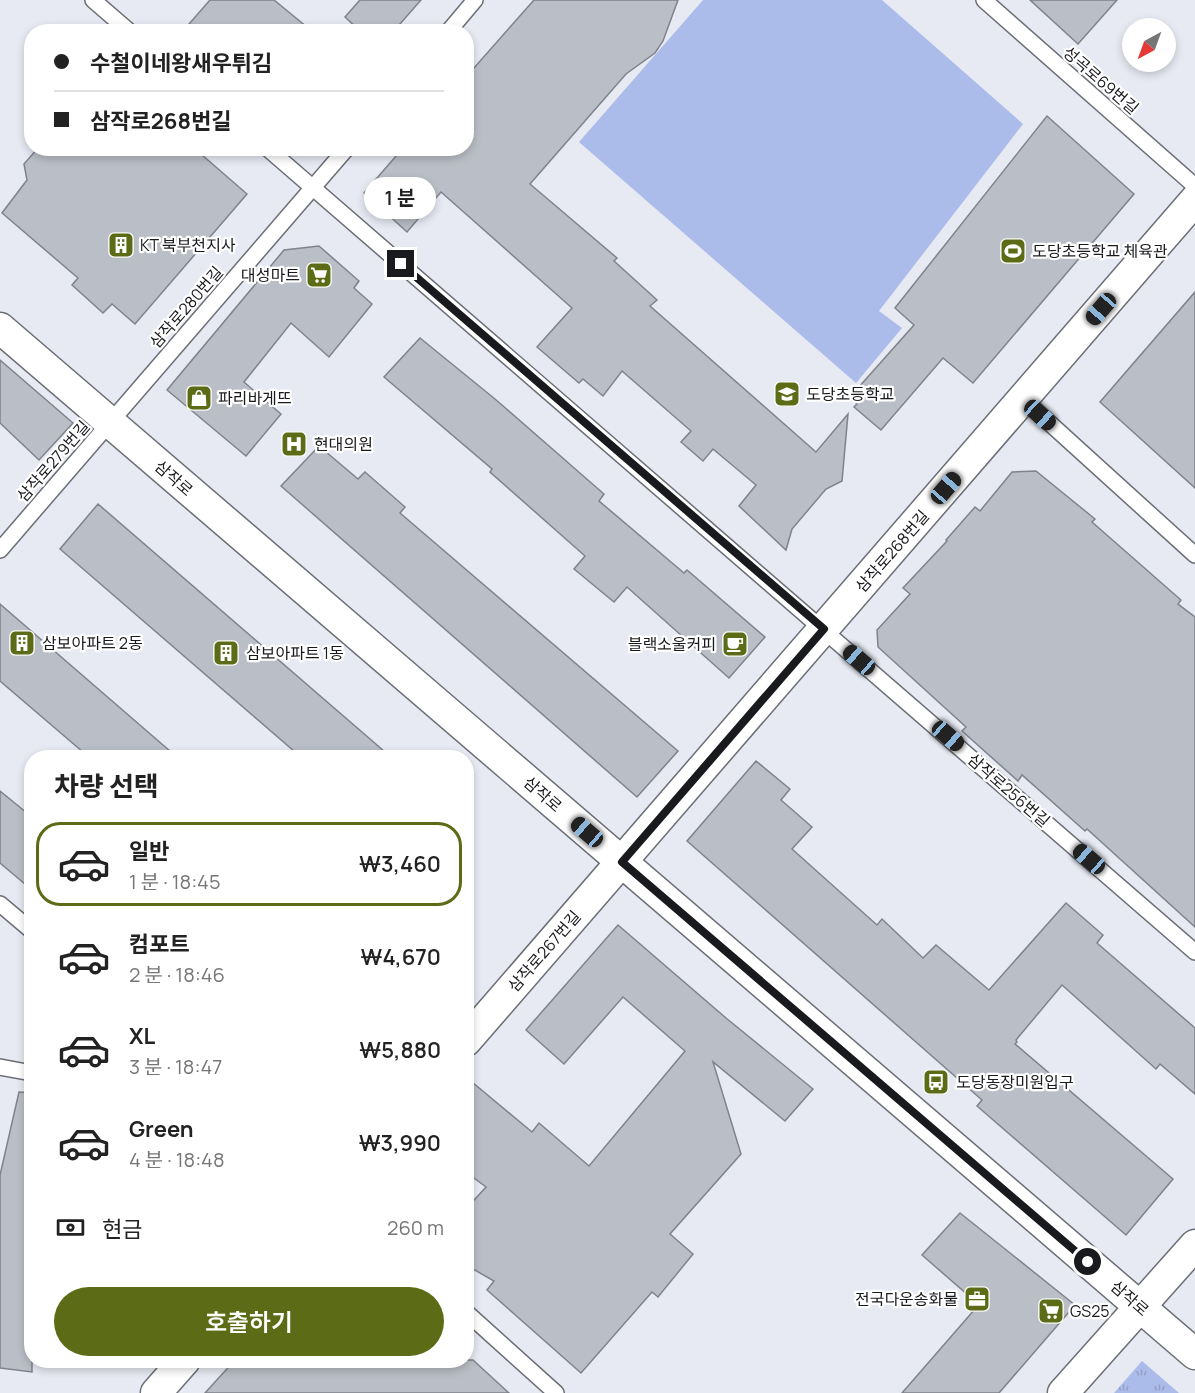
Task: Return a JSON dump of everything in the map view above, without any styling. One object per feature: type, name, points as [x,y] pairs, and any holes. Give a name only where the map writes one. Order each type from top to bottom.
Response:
[{"type":"street","name":"삼작로268번길","points":[[622,862],[1195,200]]},
{"type":"street","name":"삼작로","points":[[0,328],[1195,1354]]},
{"type":"street","name":"삼작로267번길","points":[[474,1032],[622,862]]},
{"type":"street","points":[[1064,1393],[1195,1245]]},
{"type":"street","points":[[156,1393],[178,1368]]},
{"type":"lane","points":[[93,0],[121,24]]},
{"type":"lane","points":[[455,24],[475,0]]},
{"type":"lane","name":"성곡로69번길","points":[[984,0],[1195,186]]},
{"type":"lane","points":[[276,156],[824,629]]},
{"type":"lane","name":"삼작로280번길","points":[[109,422],[339,156]]},
{"type":"lane","points":[[1023,399],[1195,555]]},
{"type":"lane","name":"삼작로279번길","points":[[0,550],[109,422]]},
{"type":"lane","name":"삼작로256번길","points":[[824,629],[1195,952]]},
{"type":"lane","points":[[0,904],[24,924]]},
{"type":"lane","points":[[0,1067],[24,1072]]},
{"type":"lane","points":[[474,1319],[556,1393]]},
{"type":"green space","points":[[703,0],[882,0],[1023,124],[879,311],[902,328],[856,383],[579,142]]},
{"type":"green space","points":[[1142,1361],[1179,1393],[1114,1393]]},
{"type":"building","points":[[210,0],[274,0],[303,24],[189,24]]},
{"type":"building","points":[[360,0],[421,0],[400,24],[352,24],[345,17]]},
{"type":"building","points":[[534,0],[678,0],[663,41],[655,53],[626,74],[530,184],[617,258],[614,261],[657,300],[650,306],[816,452],[848,414],[842,481],[826,489],[792,529],[786,550],[739,506],[756,485],[713,449],[703,461],[681,442],[691,431],[622,371],[603,396],[583,379],[579,383],[537,347],[572,308],[441,192],[407,232],[364,193],[396,156],[474,156],[474,68]]},
{"type":"building","points":[[1030,0],[1117,0],[1078,44]]},
{"type":"building","name":"도당초등학교 체육관","points":[[1047,116],[1134,194],[973,383],[943,358],[881,430],[854,407],[857,404],[850,397],[914,325],[895,308]]},
{"type":"building","name":"KT 북부천지사","points":[[31,156],[203,156],[247,194],[135,324],[112,304],[103,313],[72,285],[78,278],[2,213],[27,180],[24,164]]},
{"type":"building","points":[[319,246],[359,281],[354,288],[372,304],[329,357],[291,323],[244,382],[281,414],[246,456],[167,390],[284,250]]},
{"type":"building","points":[[1195,292],[1195,488],[1100,402]]},
{"type":"building","points":[[420,338],[495,399],[604,494],[599,501],[684,573],[687,570],[765,637],[729,678],[627,587],[614,602],[574,569],[585,556],[490,472],[492,469],[384,377]]},
{"type":"building","points":[[0,360],[73,423],[39,460],[0,423]]},
{"type":"building","points":[[319,446],[358,479],[365,472],[405,507],[400,513],[678,751],[637,797],[281,486]]},
{"type":"building","points":[[1036,471],[1095,519],[1092,522],[1181,600],[1178,604],[1195,617],[1195,927],[1087,829],[1085,831],[1022,775],[1018,781],[962,731],[966,727],[878,647],[877,630],[910,594],[903,588],[975,507],[980,511],[1012,472]]},
{"type":"building","name":"삼보아파트 1동","points":[[98,504],[383,750],[293,750],[60,549]]},
{"type":"building","name":"삼보아파트 2동","points":[[0,604],[169,750],[81,750],[0,681]]},
{"type":"building","points":[[756,761],[790,789],[781,800],[812,827],[792,849],[877,925],[882,919],[923,958],[936,945],[989,990],[1066,903],[1103,935],[1097,943],[1195,1028],[1195,1094],[1160,1064],[1156,1069],[1062,985],[1016,1040],[1015,1044],[1173,1179],[1126,1235],[977,1106],[982,1100],[687,841]]},
{"type":"building","points":[[0,791],[24,810],[24,883],[0,863]]},
{"type":"building","points":[[618,925],[813,1089],[785,1121],[713,1062],[741,1154],[670,1234],[693,1254],[658,1297],[652,1292],[581,1373],[487,1290],[494,1281],[474,1270],[474,1200],[486,1187],[474,1178],[474,1084],[532,1132],[539,1123],[589,1166],[685,1051],[623,997],[564,1064],[526,1030]]},
{"type":"building","points":[[19,1092],[24,1092],[24,1368],[32,1368],[32,1372],[0,1368],[0,1175]]},
{"type":"building","points":[[960,1213],[1075,1305],[999,1393],[902,1393],[975,1309],[966,1301],[969,1296],[922,1255]]},
{"type":"building","points":[[474,1361],[509,1393],[205,1393],[228,1368],[474,1368]]},
{"type":"place","name":"KT 북부천지사","points":[[121,245]]},
{"type":"place","name":"도당초등학교 체육관","points":[[1013,251]]},
{"type":"place","name":"대성마트","points":[[319,275]]},
{"type":"place","name":"도당초등학교","points":[[787,394]]},
{"type":"place","name":"파리바게뜨","points":[[199,398]]},
{"type":"place","name":"현대의원","points":[[294,444]]},
{"type":"place","name":"삼보아파트 2동","points":[[22,643]]},
{"type":"place","name":"블랙소울커피","points":[[735,644]]},
{"type":"place","name":"삼보아파트 1동","points":[[226,653]]},
{"type":"place","name":"도당동장미원입구","points":[[936,1082]]},
{"type":"place","name":"전국다운송화물","points":[[977,1299]]},
{"type":"place","name":"GS25","points":[[1051,1311]]},
{"type":"route","points":[[401,264],[824,629],[622,862],[1088,1262]]}]
